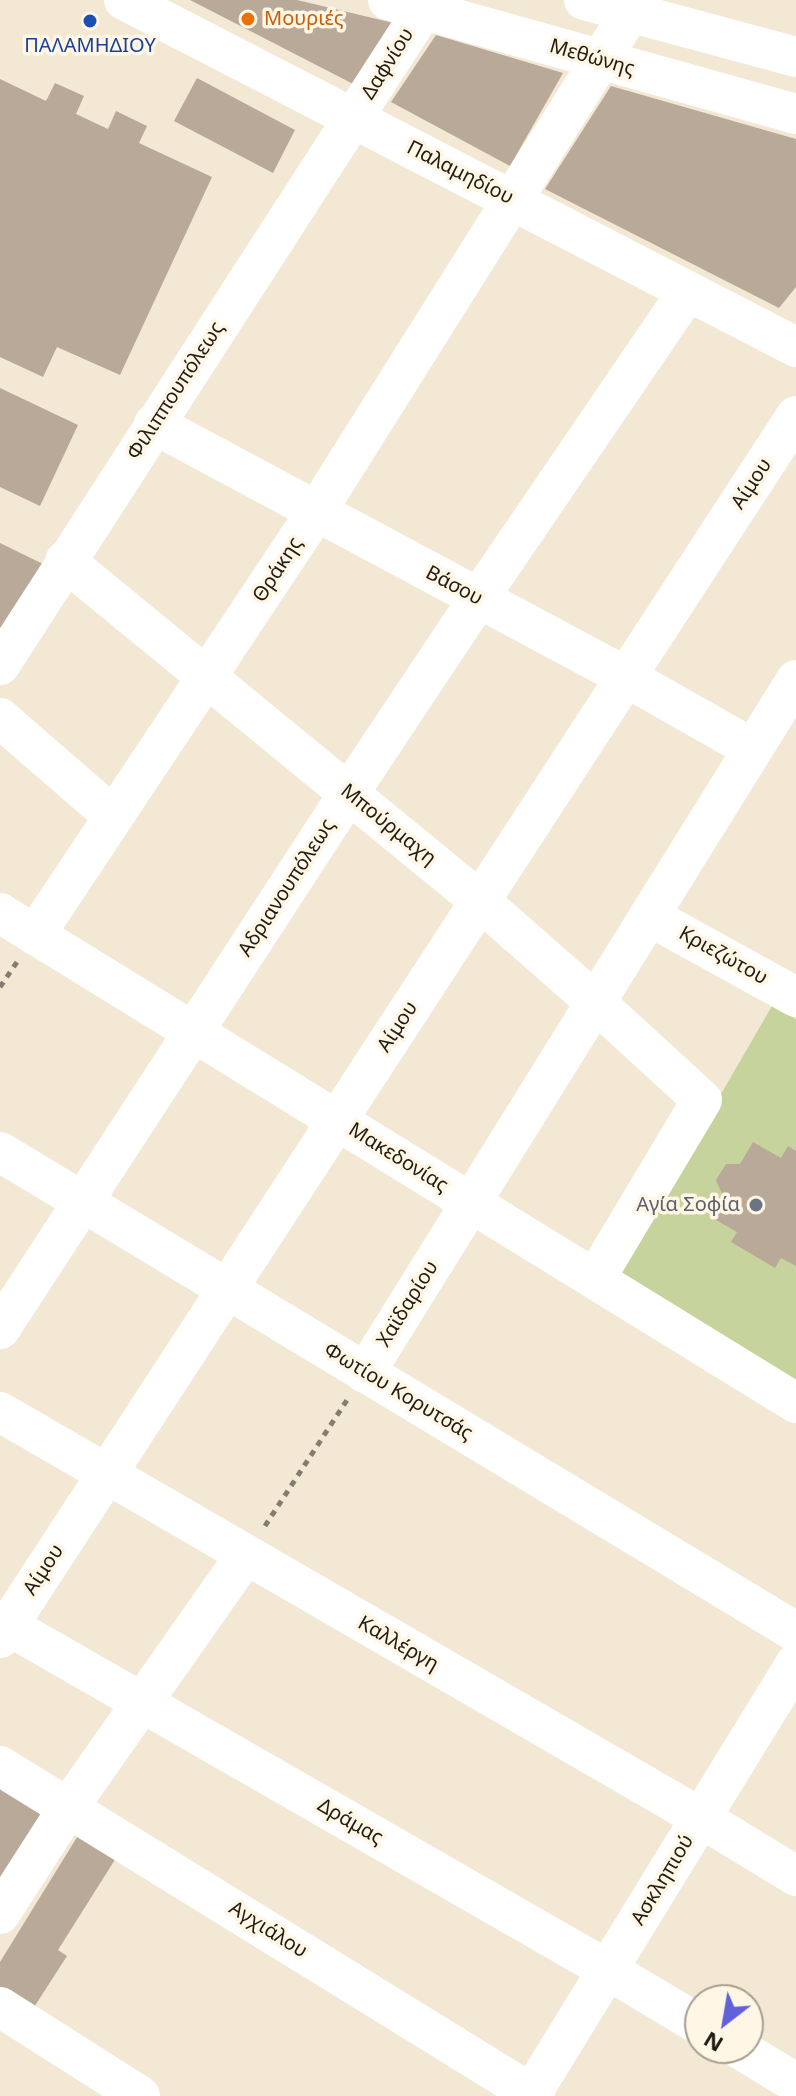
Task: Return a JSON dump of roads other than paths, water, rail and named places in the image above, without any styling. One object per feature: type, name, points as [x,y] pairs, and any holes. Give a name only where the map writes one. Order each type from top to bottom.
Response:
[{"type":"street","name":"Παλαμηδίου","points":[[124,0],[796,347]]},
{"type":"street","points":[[584,0],[634,6],[796,57]]},
{"type":"street","name":"Δαφνίου","points":[[354,119],[405,5]]},
{"type":"street","name":"Μεθώνης","points":[[405,5],[796,114]]},
{"type":"street","name":"Θράκης","points":[[35,935],[316,512],[634,6]]},
{"type":"street","name":"Φιλιππουπόλεως","points":[[0,665],[354,119]]},
{"type":"street","name":"Αδριανουπόλεως","points":[[0,1329],[349,793],[688,291]]},
{"type":"street","name":"Αίμου","points":[[3,1628],[106,1475],[796,416]]},
{"type":"street","name":"Βάσου","points":[[154,424],[626,677],[753,749]]},
{"type":"street","name":"Μπούρμαχη","points":[[65,561],[480,901],[702,1100],[595,1279]]},
{"type":"street","name":"Χαϊδαρίου","points":[[365,1373],[796,680]]},
{"type":"street","points":[[0,718],[113,816]]},
{"type":"street","name":"Μακεδονίας","points":[[0,913],[796,1403]]},
{"type":"street","name":"Κριεζώτου","points":[[649,916],[796,997]]},
{"type":"street","name":"Φωτίου Κορυτσάς","points":[[0,1152],[796,1632]]},
{"type":"street","name":"Καλλέργη","points":[[0,1412],[796,1876]]},
{"type":"street","points":[[0,1914],[68,1808],[245,1556]]},
{"type":"street","name":"Δράμας","points":[[3,1628],[142,1703],[684,2015]]},
{"type":"street","name":"Ασκληπιού","points":[[532,2095],[796,1663]]},
{"type":"street","name":"Αγχιάλου","points":[[0,1766],[532,2095]]},
{"type":"street","points":[[0,2007],[140,2096]]},
{"type":"street","points":[[764,2064],[796,2083]]},
{"type":"place","name":"Μουριές","points":[[248,19]]},
{"type":"place","name":"ΠΑΛΑΜΗΔΙΟΥ","points":[[90,21]]},
{"type":"place","name":"Αγία Σοφία","points":[[756,1205]]}]
